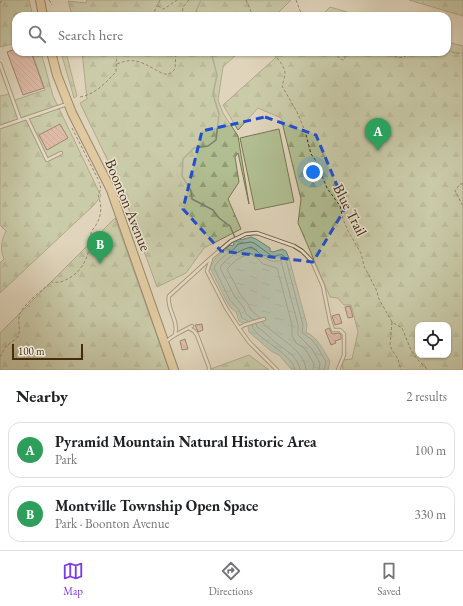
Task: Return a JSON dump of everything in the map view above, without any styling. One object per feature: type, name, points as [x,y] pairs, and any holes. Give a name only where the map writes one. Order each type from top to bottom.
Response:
[{"type":"main road","points":[[40,0],[42,12]]},
{"type":"main road","name":"Boonton Avenue","points":[[52,56],[57,75],[68,104],[111,190],[174,370]]},
{"type":"lane","points":[[0,64],[20,120]]},
{"type":"lane","points":[[0,128],[68,104]]},
{"type":"lane","points":[[27,118],[47,160],[61,153]]},
{"type":"lane","points":[[174,335],[176,328],[175,319],[168,303],[169,296],[212,256],[231,241],[246,234],[257,233],[294,246],[302,251],[312,261],[323,286],[333,330],[340,330],[344,334],[344,355],[338,370]]},
{"type":"lane","points":[[212,256],[208,264],[207,272],[226,308],[249,342],[277,370]]},
{"type":"lane","points":[[239,328],[263,319]]},
{"type":"lane","points":[[165,343],[174,335],[191,327],[197,335],[209,367],[208,370]]},
{"type":"path","points":[[0,3],[3,0]]},
{"type":"path","points":[[49,0],[52,5]]},
{"type":"path","points":[[154,12],[160,0]]},
{"type":"path","points":[[158,6],[164,9],[177,0]]},
{"type":"path","points":[[182,12],[183,7],[189,0]]},
{"type":"path","points":[[246,0],[251,12]]},
{"type":"path","points":[[296,0],[300,12]]},
{"type":"path","points":[[451,52],[463,53]]},
{"type":"path","points":[[80,97],[97,91],[116,72],[117,56]]},
{"type":"path","points":[[117,64],[126,60],[137,61],[146,64],[164,74],[171,73],[176,69],[176,56]]},
{"type":"path","name":"Blue Trail","points":[[275,56],[285,74],[282,86],[297,112],[305,131],[311,154],[316,161],[327,188],[340,206],[348,232],[361,253],[364,266],[376,289],[379,300],[392,322],[402,328],[411,350],[417,359],[428,370]]},
{"type":"path","points":[[337,56],[340,59],[344,60],[346,56]]},
{"type":"path","points":[[394,56],[399,58],[405,56]]},
{"type":"path","points":[[0,357],[6,346],[19,335],[19,317],[28,303],[51,282],[63,282],[79,272],[85,262],[89,249],[91,232],[98,220],[101,210],[98,195],[101,189],[100,182],[85,156],[70,124]]},
{"type":"path","points":[[463,184],[460,184],[455,191],[463,206]]},
{"type":"path","points":[[392,322],[390,345],[398,359],[401,370]]},
{"type":"highlighted area","points":[[265,117],[316,135],[346,207],[313,262],[221,251],[183,209],[202,131]]},
{"type":"green space","points":[[0,0],[29,0],[32,12],[12,12],[12,44],[0,47]]},
{"type":"green space","points":[[87,0],[291,0],[279,12],[71,12],[68,1],[86,3]]},
{"type":"green space","points":[[409,0],[463,0],[463,16]]},
{"type":"green space","points":[[330,7],[347,12],[325,12]]},
{"type":"green space","points":[[451,43],[463,46],[463,370],[343,370],[342,360],[352,359],[358,332],[351,305],[344,305],[338,298],[330,297],[298,223],[301,199],[281,118],[258,108],[238,130],[223,105],[278,56],[451,56]]},
{"type":"green space","points":[[33,56],[42,56],[53,96],[101,196],[94,205],[0,293],[0,263],[4,259],[2,245],[6,231],[0,225],[0,96],[9,94],[12,101],[45,90]]},
{"type":"green space","points":[[62,56],[67,56],[77,96],[74,98]]},
{"type":"green space","points":[[82,56],[235,56],[223,67],[218,100],[223,113],[238,136],[249,204],[238,153],[235,157],[239,182],[228,199],[241,229],[204,248],[186,273],[157,287],[121,188],[80,103],[87,99]]},
{"type":"green space","points":[[279,129],[294,202],[255,210],[240,138]]},
{"type":"green space","points":[[115,218],[169,370],[0,370],[0,333]]},
{"type":"green space","points":[[249,355],[269,370],[208,370]]},
{"type":"water","points":[[251,237],[270,248],[270,251],[273,252],[282,249],[286,251],[307,325],[306,332],[317,341],[330,361],[328,370],[292,370],[279,355],[271,351],[249,332],[248,326],[239,321],[236,312],[227,302],[210,268],[215,259],[230,245],[233,246],[233,242],[239,238],[241,240]]},
{"type":"building","points":[[12,50],[12,56],[32,56],[44,88],[23,95],[7,52]]},
{"type":"building","points":[[60,124],[68,138],[47,150],[39,135]]},
{"type":"building","points":[[350,306],[353,317],[348,318],[345,307]]},
{"type":"building","points":[[339,314],[342,323],[335,325],[332,316]]},
{"type":"building","points":[[202,324],[203,330],[198,332],[195,325]]},
{"type":"building","points":[[329,328],[332,334],[339,333],[341,335],[341,339],[335,341],[336,343],[331,345],[325,330]]},
{"type":"building","points":[[185,339],[188,349],[182,350],[180,341]]},
{"type":"waterway","points":[[197,12],[196,11],[201,0]]},
{"type":"waterway","points":[[212,56],[217,75],[213,94],[219,114],[216,140],[208,146],[194,148],[183,159],[182,176],[191,191],[192,199],[213,210],[219,218],[230,226],[236,240]]},
{"type":"place","name":"Pyramid Mountain Natural Historic Area","points":[[378,151]]},
{"type":"place","name":"Montville Township Open Space","points":[[100,264]]}]
